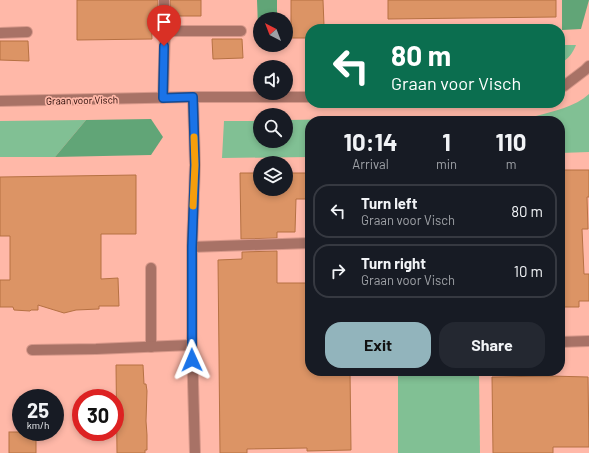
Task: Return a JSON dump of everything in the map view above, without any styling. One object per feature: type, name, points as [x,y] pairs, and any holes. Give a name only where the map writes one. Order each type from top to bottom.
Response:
[{"type":"street","points":[[163,98],[165,31],[164,0]]},
{"type":"street","points":[[165,31],[240,31]]},
{"type":"street","points":[[0,33],[27,32]]},
{"type":"street","points":[[565,85],[589,66]]},
{"type":"street","points":[[193,97],[195,165],[192,247],[192,345],[195,453]]},
{"type":"street","name":"Graan voor Visch","points":[[0,101],[193,97],[305,97]]},
{"type":"street","points":[[192,247],[305,244]]},
{"type":"street","points":[[151,268],[151,346]]},
{"type":"street","points":[[565,342],[589,341]]},
{"type":"street","points":[[32,350],[192,345]]},
{"type":"green space","points":[[257,0],[277,0],[277,12],[257,12]]},
{"type":"green space","points":[[562,0],[589,0],[581,29],[565,30],[565,24],[562,24]]},
{"type":"green space","points":[[565,45],[576,45],[570,56],[565,61]]},
{"type":"green space","points":[[589,94],[589,152],[565,153],[565,116],[536,116],[565,108]]},
{"type":"green space","points":[[151,119],[163,137],[151,155],[55,157],[86,120]]},
{"type":"green space","points":[[86,120],[55,157],[0,157],[0,121]]},
{"type":"green space","points":[[293,120],[305,120],[305,157],[253,156],[253,158],[222,158],[224,121],[253,121],[253,148],[293,148]]},
{"type":"green space","points":[[398,376],[479,376],[480,453],[398,453]]},
{"type":"building","points":[[77,0],[158,0],[158,17],[151,17],[152,39],[77,40]]},
{"type":"building","points":[[170,0],[201,0],[201,16],[171,16]]},
{"type":"building","points":[[291,0],[323,0],[324,24],[305,24],[305,38],[293,38],[293,12],[291,12]]},
{"type":"building","points":[[388,0],[556,0],[556,17],[388,19]]},
{"type":"building","points":[[212,39],[242,39],[243,58],[213,59]]},
{"type":"building","points":[[0,41],[28,41],[29,61],[0,60]]},
{"type":"building","points":[[565,170],[589,170],[589,197],[587,197],[588,229],[582,229],[584,274],[589,274],[589,301],[579,301],[579,307],[565,307]]},
{"type":"building","points":[[240,173],[253,173],[253,196],[293,196],[293,173],[305,173],[305,199],[296,199],[295,232],[277,232],[277,238],[241,239]]},
{"type":"building","points":[[136,175],[136,234],[101,234],[101,279],[118,278],[119,306],[99,306],[99,309],[76,310],[64,313],[38,305],[38,310],[30,311],[14,310],[13,307],[0,307],[0,280],[10,280],[10,236],[0,236],[0,177]]},
{"type":"building","points":[[277,251],[277,283],[305,283],[305,376],[350,376],[351,450],[307,451],[307,448],[247,449],[247,453],[220,453],[218,260],[242,259],[242,252]]},
{"type":"building","points":[[116,365],[143,365],[144,384],[146,384],[147,391],[147,450],[145,450],[145,453],[117,453],[117,441],[124,441],[124,389],[116,389]]},
{"type":"building","points":[[492,377],[588,377],[589,447],[553,447],[553,453],[493,453]]},
{"type":"building","points":[[9,432],[12,432],[12,441],[36,441],[36,453],[9,453]]},
{"type":"slow traffic","points":[[193,206],[195,165],[194,137]]},
{"type":"route","points":[[164,46],[163,98],[193,97],[195,165],[192,247],[192,360]]}]
